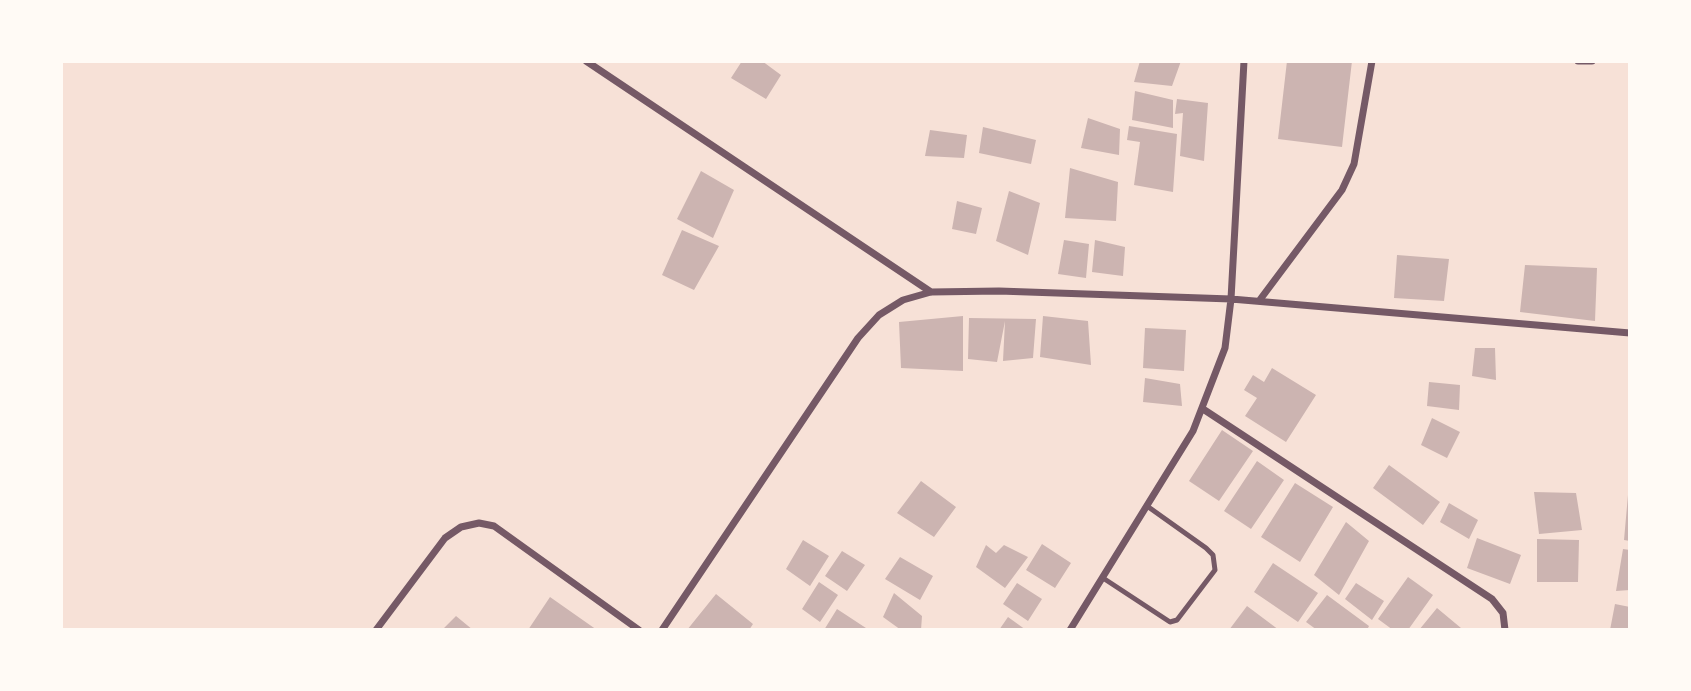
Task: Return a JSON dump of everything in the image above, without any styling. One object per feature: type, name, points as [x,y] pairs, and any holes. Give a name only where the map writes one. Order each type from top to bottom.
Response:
[{"type":"street","points":[[586,61],[931,292]]},
{"type":"street","points":[[1070,630],[1203,409],[1225,348],[1231,299],[1244,61]]},
{"type":"street","points":[[1259,301],[1342,190],[1354,164],[1372,61]]},
{"type":"street","points":[[1578,61],[1592,61]]},
{"type":"street","points":[[662,630],[858,338],[879,315],[903,300],[931,292],[999,290],[1231,299],[1630,333]]},
{"type":"street","points":[[1203,409],[1492,598],[1503,613],[1505,630]]},
{"type":"street","points":[[376,630],[445,538],[461,527],[479,523],[494,526],[639,630]]},
{"type":"lane","points":[[1103,578],[1170,622],[1177,620],[1215,570],[1213,555],[1206,548],[1147,506]]},
{"type":"building","points":[[742,61],[762,61],[781,75],[766,99],[731,78]]},
{"type":"building","points":[[1140,61],[1181,61],[1172,86],[1134,82]]},
{"type":"building","points":[[1287,61],[1352,61],[1342,147],[1278,139]]},
{"type":"building","points":[[1135,91],[1173,100],[1173,128],[1132,120]]},
{"type":"building","points":[[1177,99],[1208,103],[1204,161],[1180,156],[1183,113],[1175,114]]},
{"type":"building","points":[[1088,118],[1120,129],[1119,155],[1081,148]]},
{"type":"building","points":[[1129,126],[1177,134],[1173,192],[1134,185],[1140,142],[1127,140]]},
{"type":"building","points":[[983,127],[1036,140],[1031,164],[979,153]]},
{"type":"building","points":[[930,130],[967,135],[964,158],[925,156]]},
{"type":"building","points":[[1070,168],[1118,182],[1116,221],[1065,218]]},
{"type":"building","points":[[701,171],[734,190],[713,238],[677,219]]},
{"type":"building","points":[[1009,191],[1040,203],[1028,255],[996,241]]},
{"type":"building","points":[[957,201],[982,208],[976,234],[952,229]]},
{"type":"building","points":[[682,230],[719,246],[694,290],[662,275]]},
{"type":"building","points":[[1064,240],[1089,244],[1086,278],[1058,274]]},
{"type":"building","points":[[1095,240],[1125,247],[1123,276],[1092,272]]},
{"type":"building","points":[[1397,255],[1449,259],[1444,301],[1394,298]]},
{"type":"building","points":[[1525,265],[1597,268],[1595,321],[1520,312]]},
{"type":"building","points":[[963,316],[963,371],[901,368],[899,322]]},
{"type":"building","points":[[1043,316],[1088,321],[1091,365],[1040,357]]},
{"type":"building","points":[[969,318],[1036,319],[1033,358],[1003,361],[1005,321],[997,362],[968,359]]},
{"type":"building","points":[[1145,328],[1186,330],[1184,371],[1143,368]]},
{"type":"building","points":[[1475,348],[1495,348],[1496,380],[1472,376]]},
{"type":"building","points":[[1272,368],[1316,395],[1286,442],[1245,416],[1257,398],[1244,390],[1253,375],[1264,382]]},
{"type":"building","points":[[1145,378],[1180,384],[1182,406],[1143,402]]},
{"type":"building","points":[[1429,382],[1460,385],[1459,410],[1427,406]]},
{"type":"building","points":[[1432,418],[1460,432],[1447,458],[1421,445]]},
{"type":"building","points":[[1222,430],[1253,451],[1219,501],[1189,481]]},
{"type":"building","points":[[1257,461],[1284,480],[1251,529],[1224,511]]},
{"type":"building","points":[[1389,465],[1440,502],[1423,525],[1373,488]]},
{"type":"building","points":[[921,481],[956,507],[934,537],[897,513]]},
{"type":"building","points":[[1295,483],[1333,507],[1300,562],[1261,537]]},
{"type":"building","points":[[1534,492],[1576,493],[1582,530],[1539,534]]},
{"type":"building","points":[[1630,495],[1630,541],[1624,540]]},
{"type":"building","points":[[1449,503],[1478,520],[1469,539],[1440,522]]},
{"type":"building","points":[[1346,522],[1369,541],[1339,595],[1314,575]]},
{"type":"building","points":[[1477,538],[1521,555],[1510,584],[1467,568]]},
{"type":"building","points":[[1537,539],[1579,540],[1578,582],[1537,582]]},
{"type":"building","points":[[803,540],[829,556],[810,586],[786,569]]},
{"type":"building","points":[[1042,544],[1071,563],[1055,588],[1026,570]]},
{"type":"building","points":[[986,545],[996,553],[1004,545],[1028,557],[1005,588],[976,567]]},
{"type":"building","points":[[1623,549],[1630,550],[1630,590],[1616,591]]},
{"type":"building","points":[[842,551],[865,565],[847,591],[825,576]]},
{"type":"building","points":[[900,557],[933,576],[920,600],[885,579]]},
{"type":"building","points":[[1273,563],[1318,593],[1298,622],[1254,592]]},
{"type":"building","points":[[1408,577],[1433,595],[1408,630],[1393,630],[1378,619]]},
{"type":"building","points":[[819,582],[838,595],[820,622],[802,609]]},
{"type":"building","points":[[1017,583],[1042,599],[1028,621],[1003,604]]},
{"type":"building","points":[[1356,583],[1384,601],[1372,620],[1345,599]]},
{"type":"building","points":[[894,593],[922,616],[921,630],[901,630],[883,617]]},
{"type":"building","points":[[716,594],[753,624],[749,630],[687,630]]},
{"type":"building","points":[[1327,595],[1369,626],[1367,630],[1317,630],[1306,622]]},
{"type":"building","points":[[550,597],[597,630],[528,630]]},
{"type":"building","points":[[1615,604],[1630,607],[1630,630],[1610,630]]},
{"type":"building","points":[[1247,606],[1279,630],[1229,630]]},
{"type":"building","points":[[1437,608],[1461,628],[1419,630]]},
{"type":"building","points":[[837,609],[869,630],[824,630]]},
{"type":"building","points":[[456,616],[473,630],[442,630]]},
{"type":"building","points":[[1008,617],[1026,630],[999,630]]}]
